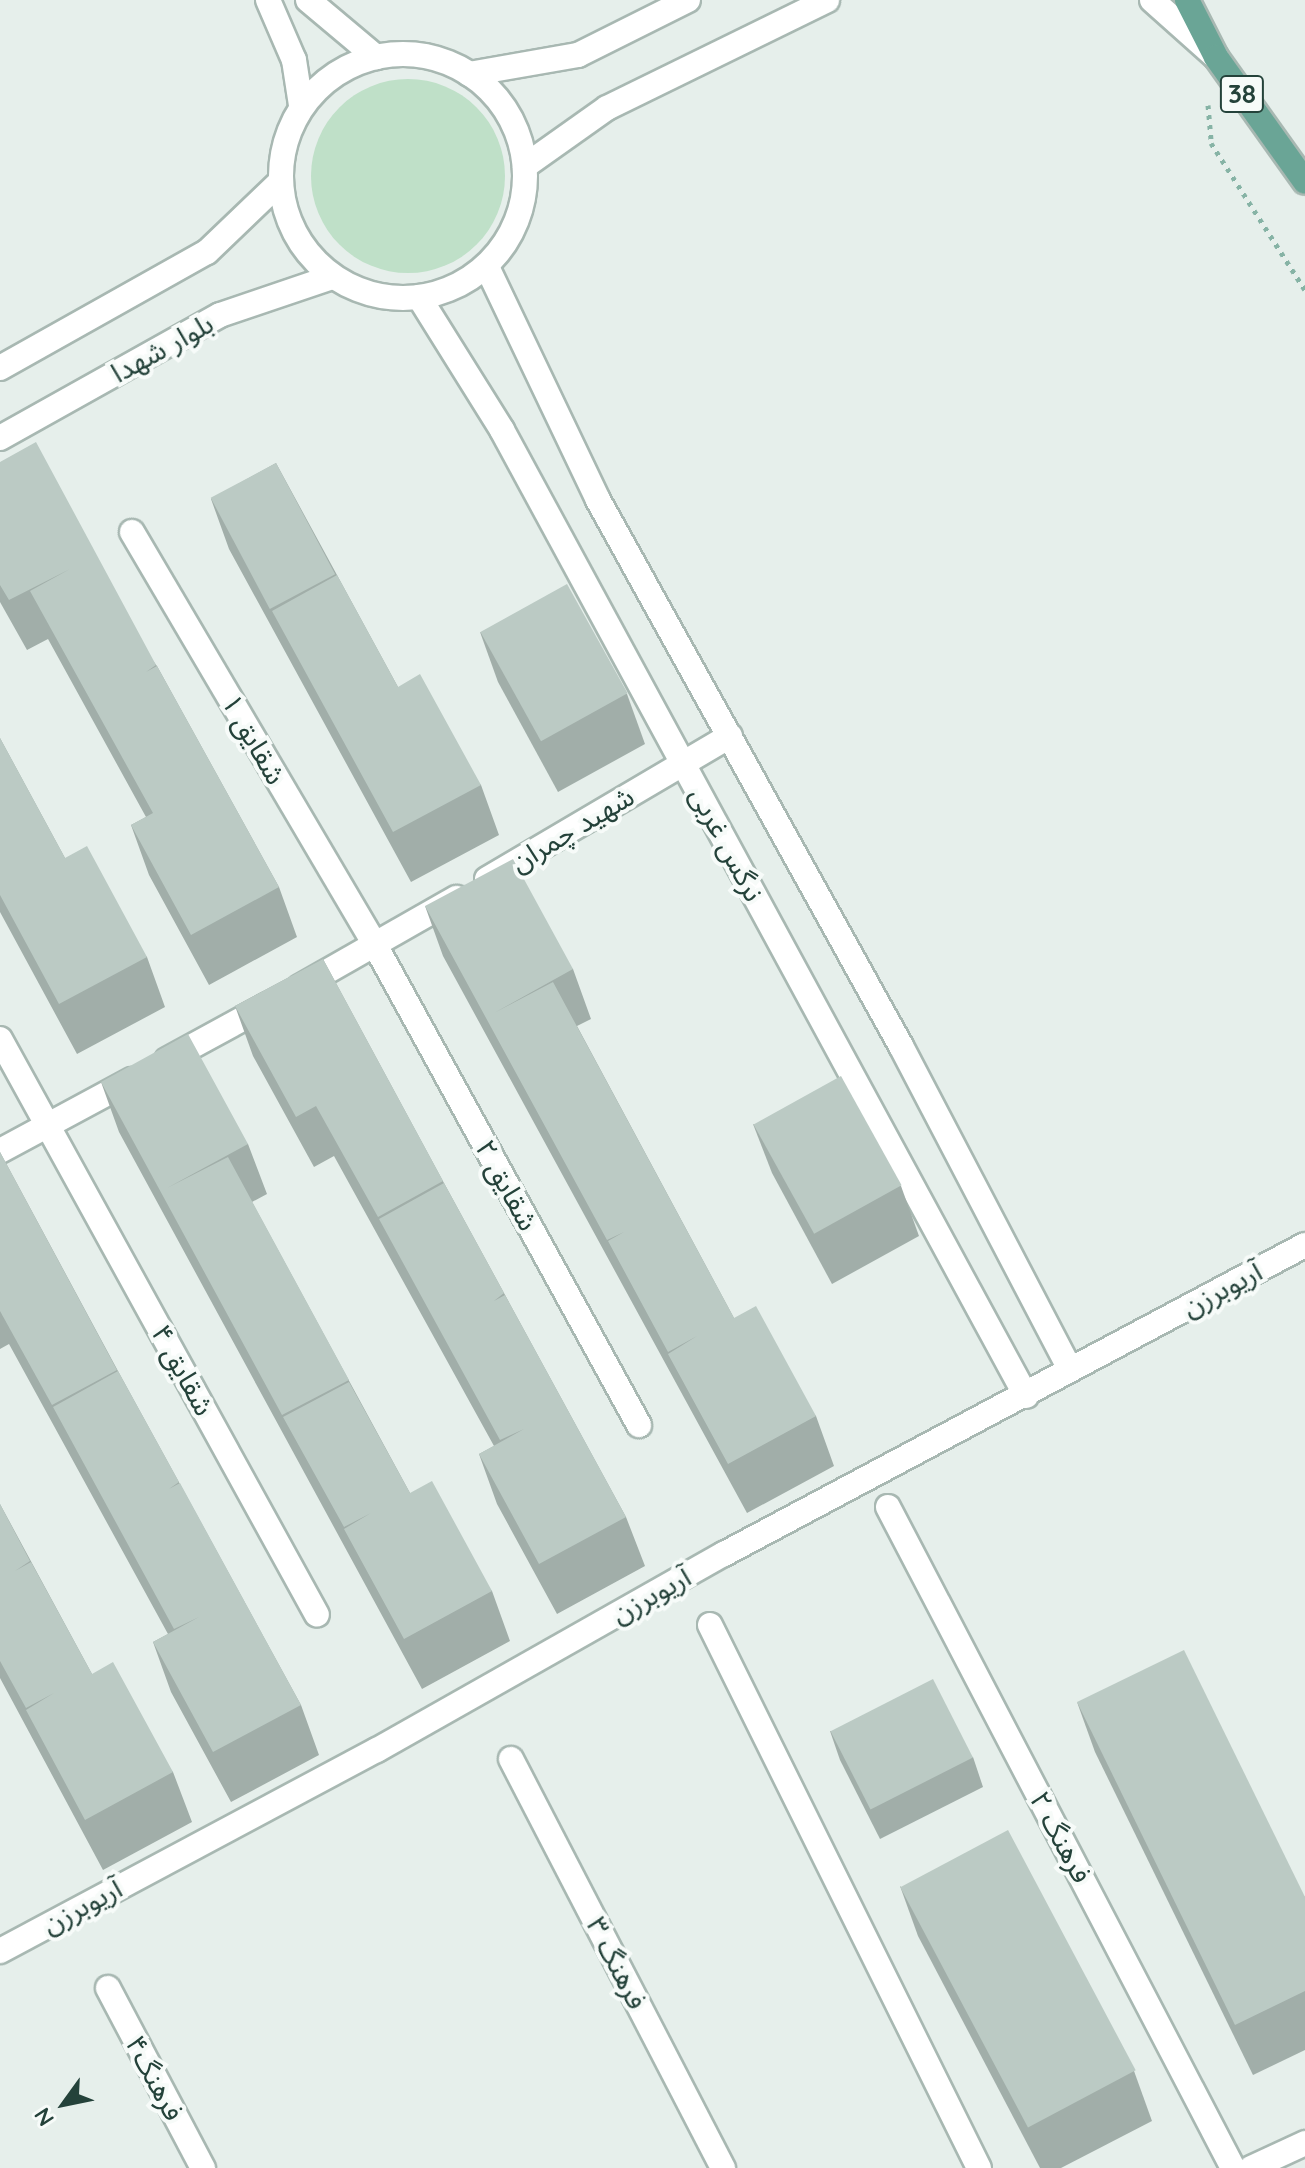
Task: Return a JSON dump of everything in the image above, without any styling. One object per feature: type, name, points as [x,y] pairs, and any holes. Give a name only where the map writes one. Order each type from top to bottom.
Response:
[{"type":"main road","name":"38","points":[[1187,0],[1216,57],[1305,182]]},
{"type":"street","points":[[268,0],[294,60],[301,105]]},
{"type":"street","points":[[308,0],[376,57]]},
{"type":"street","points":[[469,74],[578,55],[688,0]]},
{"type":"street","points":[[525,166],[607,108],[827,0]]},
{"type":"street","points":[[1152,0],[1216,57]]},
{"type":"street","points":[[399,52],[444,60],[484,84],[513,121],[525,166],[523,203],[510,238],[487,267],[450,290],[419,297],[369,295],[332,277],[299,240],[287,219],[280,182],[284,142],[301,105],[327,78],[376,57],[399,52]]},
{"type":"street","points":[[0,368],[207,252],[280,182]]},
{"type":"street","name":"نرگس غربی","points":[[487,267],[598,500],[730,736],[1070,1369]]},
{"type":"street","name":"بلوار شهدا","points":[[0,438],[220,315],[332,277]]},
{"type":"street","name":"نرگس غربی","points":[[419,297],[502,430],[1026,1396]]},
{"type":"street","name":"شقایق ۱","points":[[132,532],[375,945]]},
{"type":"street","name":"شهید چمران","points":[[0,1151],[375,945],[730,736]]},
{"type":"street","name":"شقایق ۲","points":[[375,945],[639,1425]]},
{"type":"street","name":"شقایق ۴","points":[[0,1039],[317,1615]]},
{"type":"street","name":"آریوبرزن","points":[[0,1951],[377,1750],[724,1554],[1305,1245]]},
{"type":"street","name":"فرهنگ ۲","points":[[888,1507],[1233,2168]]},
{"type":"street","points":[[710,1625],[979,2168]]},
{"type":"street","name":"فرهنگ ۳","points":[[511,1759],[723,2168]]},
{"type":"street","name":"فرهنگ۴","points":[[108,1988],[203,2168]]},
{"type":"street","points":[[1251,2168],[1305,2143]]},
{"type":"path","points":[[1216,57],[1206,118],[1211,143],[1305,290]]},
{"type":"green space","points":[[408,79],[427,80],[445,86],[477,107],[498,139],[504,157],[504,195],[498,213],[477,245],[445,266],[427,272],[408,273],[389,272],[371,266],[339,245],[318,213],[312,195],[311,176],[312,157],[318,139],[339,107],[371,86],[389,80]]},
{"type":"building","points":[[36,442],[156,665],[146,672],[157,666],[279,887],[191,935],[131,825],[153,813],[30,591],[70,569],[9,600],[0,585],[0,462]]},
{"type":"building","points":[[276,463],[335,574],[270,609],[211,498]]},
{"type":"building","points":[[337,575],[398,687],[420,674],[481,785],[393,832],[272,611]]},
{"type":"building","points":[[567,584],[628,693],[541,741],[480,632]]},
{"type":"building","points":[[0,738],[65,858],[87,846],[147,957],[59,1004],[0,895]]},
{"type":"building","points":[[513,859],[573,969],[494,1013],[553,982],[734,1318],[756,1306],[816,1416],[728,1464],[668,1354],[697,1336],[668,1352],[608,1241],[624,1232],[607,1240],[425,906]]},
{"type":"building","points":[[323,959],[443,1181],[378,1217],[316,1106],[296,1117],[235,1006]]},
{"type":"building","points":[[188,1034],[248,1144],[167,1188],[228,1157],[349,1380],[282,1415],[101,1082]]},
{"type":"building","points":[[841,1076],[902,1185],[814,1234],[754,1124]]},
{"type":"building","points":[[0,1152],[117,1370],[52,1405],[0,1311]]},
{"type":"building","points":[[444,1183],[504,1293],[494,1301],[505,1295],[626,1517],[539,1564],[479,1454],[524,1429],[500,1440],[379,1219]]},
{"type":"building","points":[[118,1371],[179,1482],[169,1489],[180,1483],[301,1705],[213,1752],[153,1642],[199,1617],[174,1629],[53,1407]]},
{"type":"building","points":[[349,1382],[410,1493],[432,1481],[492,1591],[404,1639],[344,1529],[371,1513],[344,1527],[283,1417]]},
{"type":"building","points":[[0,1504],[30,1561],[15,1571],[31,1562],[92,1674],[113,1662],[173,1772],[85,1820],[26,1710],[54,1693],[26,1708],[0,1661]]},
{"type":"building","points":[[1184,1650],[1305,1897],[1305,1991],[1235,2025],[1077,1702]]},
{"type":"building","points":[[933,1679],[973,1757],[870,1810],[831,1731]]},
{"type":"building","points":[[1008,1830],[1136,2070],[1028,2127],[900,1887]]}]
